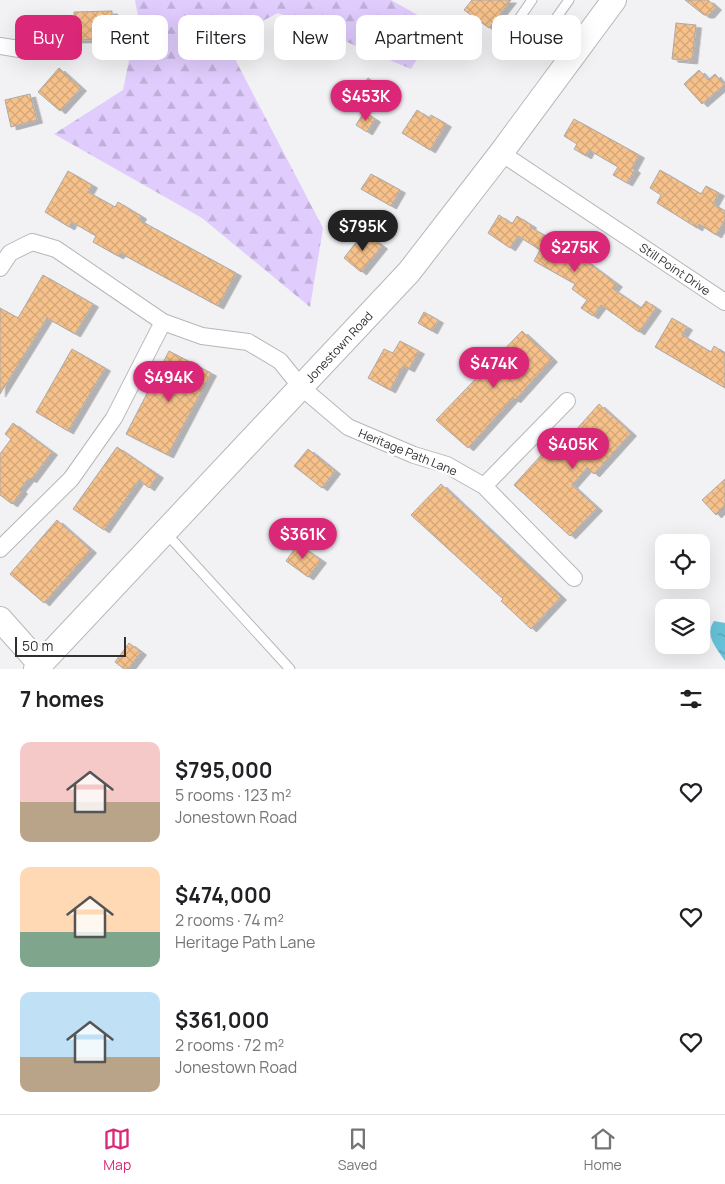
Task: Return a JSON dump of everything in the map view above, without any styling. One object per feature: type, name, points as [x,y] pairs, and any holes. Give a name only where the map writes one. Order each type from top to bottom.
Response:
[{"type":"main road","name":"Jonestown Road","points":[[38,666],[166,533],[409,272],[501,154],[614,0]]},
{"type":"main road","points":[[0,619],[38,666]]},
{"type":"street","points":[[0,46],[15,48]]},
{"type":"street","name":"Still Point Drive","points":[[501,154],[725,302]]},
{"type":"street","name":"Heritage Path Lane","points":[[0,268],[10,253],[32,242],[56,249],[163,322],[202,336],[248,342],[280,361],[301,387],[348,427],[414,455],[447,465],[484,486],[574,578]]},
{"type":"street","points":[[0,549],[71,479],[114,418],[163,322]]},
{"type":"street","points":[[484,486],[567,401]]},
{"type":"lane","points":[[532,0],[512,29],[513,40],[526,48],[537,45],[569,0]]},
{"type":"lane","points":[[166,533],[290,669]]},
{"type":"green space","points":[[135,0],[391,0],[418,15],[356,15],[356,46],[346,42],[346,15],[283,15],[278,13],[264,20],[264,15],[178,15],[178,60],[235,60],[323,228],[310,307],[202,218],[54,134],[123,90],[129,60],[168,60],[168,15],[138,15]]},
{"type":"green space","points":[[390,60],[416,60],[411,69]]},
{"type":"water","points":[[714,621],[725,623],[725,661],[715,647],[711,637],[711,626]]},
{"type":"building","points":[[472,0],[511,0],[499,15],[492,15],[492,24],[489,28],[482,23],[482,15],[471,15],[464,10]]},
{"type":"building","points":[[685,0],[708,0],[716,7],[709,15],[704,15]]},
{"type":"building","points":[[112,11],[112,15],[92,15],[92,40],[82,40],[82,15],[74,15],[74,12]]},
{"type":"building","points":[[676,23],[696,25],[692,61],[672,59]]},
{"type":"building","points":[[59,68],[81,88],[60,111],[38,92]]},
{"type":"building","points":[[699,70],[708,80],[715,74],[724,85],[702,104],[684,84]]},
{"type":"building","points":[[368,78],[383,89],[374,102],[358,92]]},
{"type":"building","points":[[30,94],[37,120],[11,127],[5,100]]},
{"type":"building","points":[[417,110],[429,118],[431,115],[446,124],[430,150],[402,133]]},
{"type":"building","points":[[364,112],[375,119],[367,132],[356,125]]},
{"type":"building","points":[[574,119],[639,155],[632,168],[635,170],[627,183],[613,175],[618,167],[589,150],[586,156],[574,149],[577,144],[564,136]]},
{"type":"building","points":[[660,170],[701,194],[706,186],[719,193],[713,204],[725,211],[725,220],[716,235],[699,224],[697,228],[657,203],[661,195],[650,188]]},
{"type":"building","points":[[68,171],[92,185],[88,192],[115,207],[118,202],[141,216],[139,220],[236,273],[218,306],[120,253],[118,256],[93,242],[96,236],[72,222],[69,227],[45,212]]},
{"type":"building","points":[[371,174],[400,190],[391,206],[361,189]]},
{"type":"building","points":[[499,215],[512,224],[517,216],[531,225],[530,227],[574,252],[617,284],[613,289],[641,308],[646,301],[656,308],[639,332],[601,305],[593,316],[581,308],[587,300],[572,289],[575,284],[534,261],[540,250],[518,236],[510,248],[488,233]]},
{"type":"building","points":[[364,232],[382,246],[361,272],[344,258]]},
{"type":"building","points":[[43,275],[93,304],[75,334],[47,318],[0,394],[0,308],[18,318]]},
{"type":"building","points":[[424,312],[438,320],[432,331],[418,323]]},
{"type":"building","points":[[672,318],[687,327],[682,335],[711,352],[714,346],[725,353],[725,388],[655,347]]},
{"type":"building","points":[[522,331],[552,359],[515,400],[513,398],[468,448],[436,420]]},
{"type":"building","points":[[400,341],[419,351],[409,369],[403,366],[390,390],[368,378],[384,349],[393,353]]},
{"type":"building","points":[[72,349],[105,368],[68,431],[36,412]]},
{"type":"building","points":[[169,351],[211,373],[168,455],[126,434]]},
{"type":"building","points":[[599,404],[631,433],[594,474],[587,468],[572,485],[597,508],[570,536],[514,485],[544,452],[551,458]]},
{"type":"building","points":[[13,423],[52,452],[31,480],[29,478],[20,489],[22,491],[12,504],[0,495],[0,454],[11,439],[5,434]]},
{"type":"building","points":[[117,447],[158,475],[149,488],[139,480],[104,530],[73,509]]},
{"type":"building","points":[[308,449],[335,471],[322,488],[294,466]]},
{"type":"building","points":[[725,479],[725,506],[716,515],[702,500]]},
{"type":"building","points":[[441,484],[561,597],[531,629],[501,601],[503,599],[411,515]]},
{"type":"building","points":[[57,520],[91,550],[44,603],[10,574]]},
{"type":"building","points":[[298,544],[321,560],[308,577],[286,561]]},
{"type":"building","points":[[129,643],[141,652],[128,669],[124,669],[115,662]]}]
